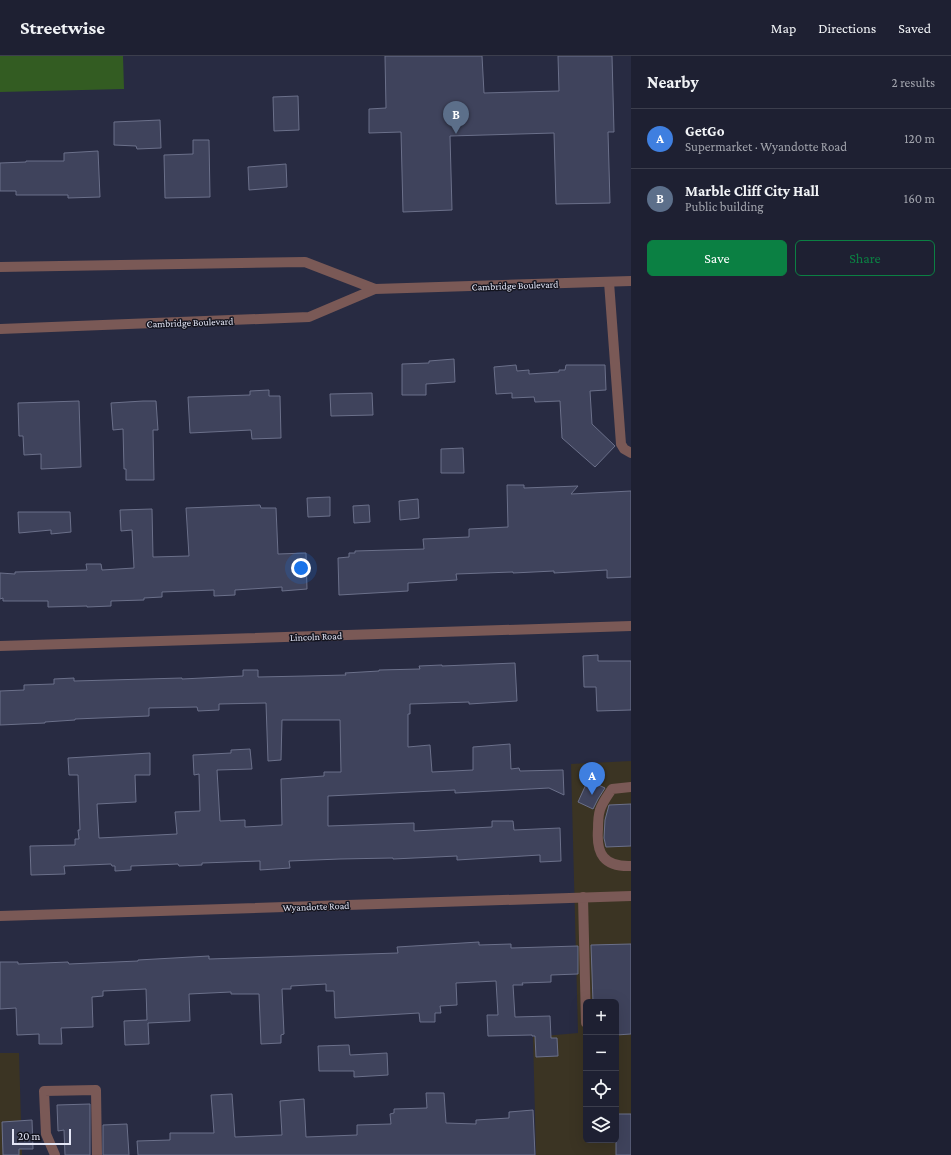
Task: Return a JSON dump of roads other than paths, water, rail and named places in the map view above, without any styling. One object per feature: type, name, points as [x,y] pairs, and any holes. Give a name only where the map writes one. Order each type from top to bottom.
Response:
[{"type":"street","name":"Cambridge Boulevard","points":[[0,267],[305,262],[375,290]]},
{"type":"street","name":"Cambridge Boulevard","points":[[0,329],[309,317],[375,290],[631,281]]},
{"type":"street","points":[[608,282],[621,444],[624,449],[631,453]]},
{"type":"street","name":"Lincoln Road","points":[[0,646],[631,626]]},
{"type":"street","points":[[631,787],[612,788],[599,811],[597,839],[598,847],[606,860],[620,866],[631,866]]},
{"type":"street","name":"Wyandotte Road","points":[[0,916],[631,896]]},
{"type":"street","points":[[583,897],[585,999]]},
{"type":"street","points":[[55,1155],[46,1134],[44,1091],[96,1090],[97,1155]]},
{"type":"place","name":"Marble Cliff City Hall","points":[[456,134]]},
{"type":"place","name":"GetGo","points":[[592,795]]}]
